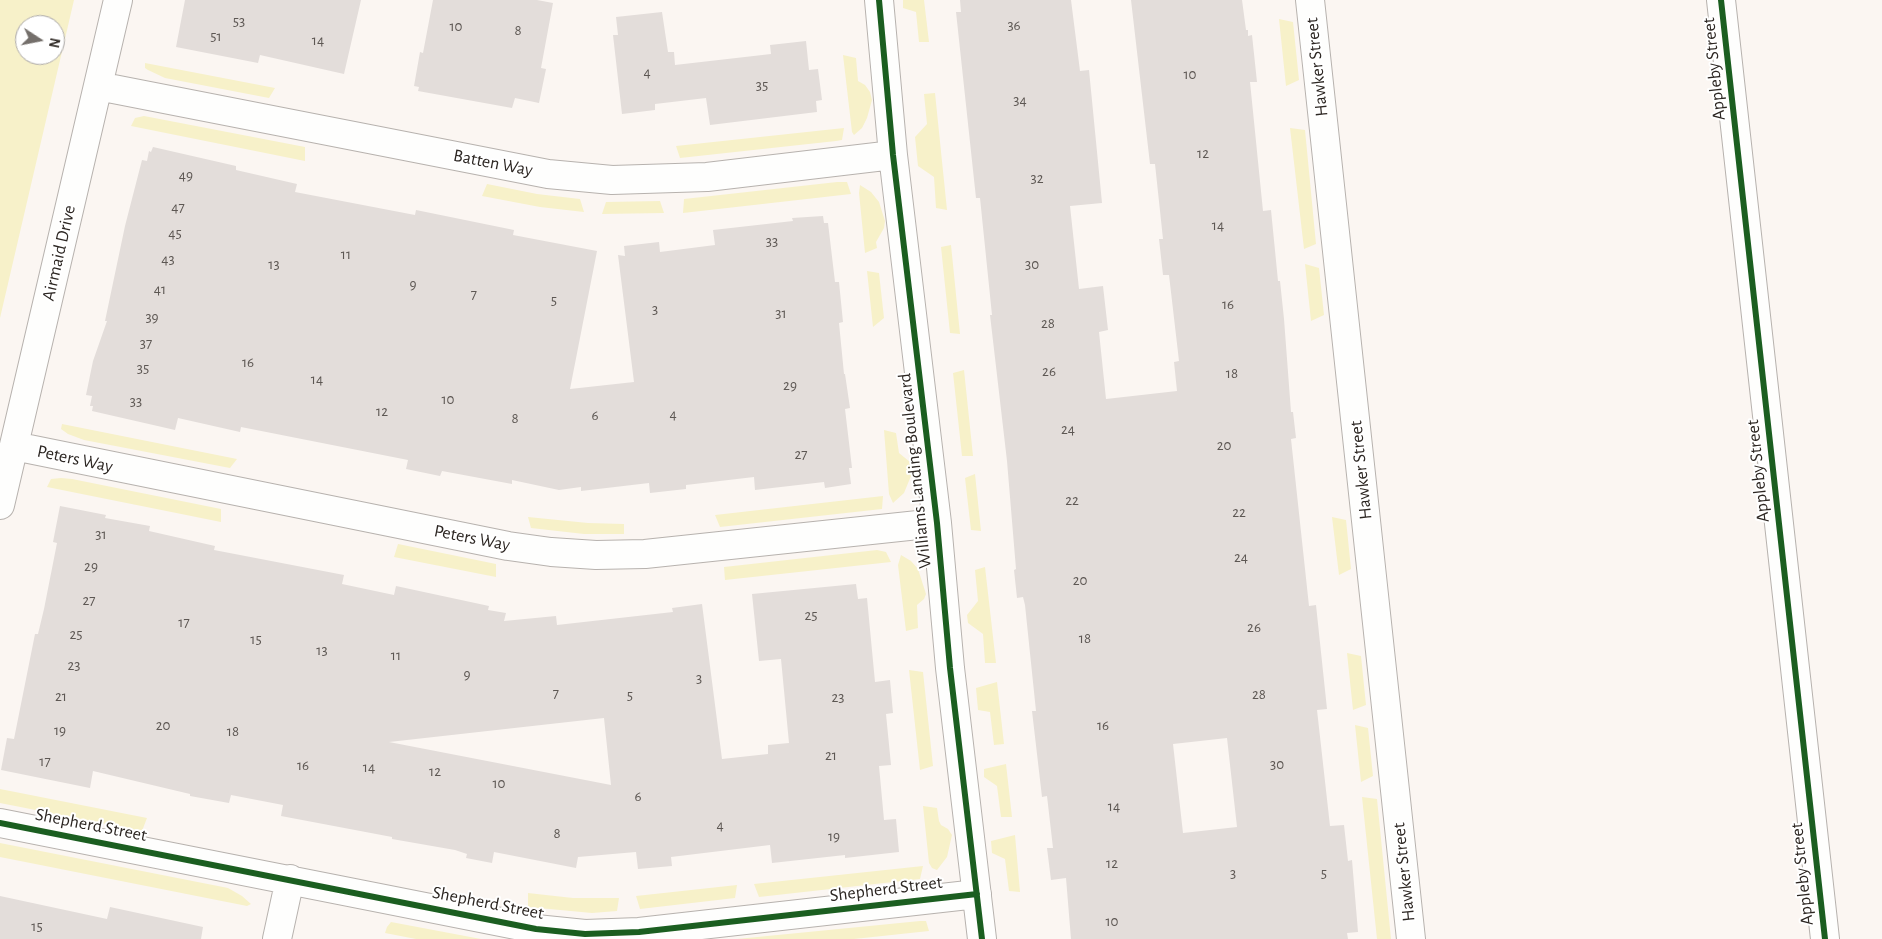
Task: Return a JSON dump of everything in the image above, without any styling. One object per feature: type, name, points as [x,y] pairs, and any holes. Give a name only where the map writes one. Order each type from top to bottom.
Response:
[{"type":"street","name":"Airmaid Drive","points":[[0,505],[118,0]]},
{"type":"street","name":"Williams Landing Boulevard","points":[[879,0],[894,155],[937,523],[950,668],[982,939]]},
{"type":"street","name":"Hawker Street","points":[[1310,0],[1411,939]]},
{"type":"street","name":"Appleby Street","points":[[1721,0],[1825,939]]},
{"type":"street","name":"Batten Way","points":[[98,86],[548,174],[612,180],[707,177],[894,155]]},
{"type":"street","name":"Peters Way","points":[[14,446],[508,546],[551,552],[596,555],[645,554],[937,523]]},
{"type":"street","name":"Shepherd Street","points":[[0,823],[586,937],[977,894]]},
{"type":"street","points":[[277,939],[290,879]]},
{"type":"shaded area","points":[[0,0],[74,0],[65,39],[65,15],[15,15],[15,65],[59,65],[0,318]]},
{"type":"shaded area","points":[[903,0],[924,0],[929,42],[919,42],[916,12],[903,8]]},
{"type":"shaded area","points":[[1279,19],[1293,22],[1299,80],[1286,86]]},
{"type":"shaded area","points":[[843,55],[856,58],[858,81],[865,85],[870,92],[872,100],[862,128],[854,135],[852,132]]},
{"type":"shaded area","points":[[145,63],[275,88],[269,98],[165,78],[145,68]]},
{"type":"shaded area","points":[[935,93],[947,210],[936,208],[934,177],[918,166],[915,137],[927,124],[924,94]]},
{"type":"shaded area","points":[[144,116],[305,147],[305,161],[131,126],[135,118]]},
{"type":"shaded area","points":[[844,128],[842,140],[680,158],[676,146]]},
{"type":"shaded area","points":[[1290,128],[1305,130],[1316,244],[1304,249]]},
{"type":"shaded area","points":[[847,182],[851,194],[683,213],[684,199]]},
{"type":"shaded area","points":[[487,184],[537,194],[580,199],[584,212],[540,207],[482,196]]},
{"type":"shaded area","points":[[860,185],[871,192],[879,202],[885,221],[884,228],[876,242],[877,248],[865,253],[859,193]]},
{"type":"shaded area","points":[[660,201],[664,213],[602,214],[606,202]]},
{"type":"shaded area","points":[[951,245],[960,334],[950,333],[941,247]]},
{"type":"shaded area","points":[[1305,264],[1319,268],[1324,315],[1311,321]]},
{"type":"shaded area","points":[[867,271],[879,273],[884,318],[873,327]]},
{"type":"shaded area","points":[[964,370],[973,456],[962,456],[953,373]]},
{"type":"shaded area","points":[[62,424],[237,459],[230,468],[84,440],[61,429]]},
{"type":"shaded area","points":[[884,430],[896,433],[899,453],[910,462],[912,467],[911,476],[904,493],[893,503],[889,494]]},
{"type":"shaded area","points":[[975,474],[981,531],[971,530],[965,478]]},
{"type":"shaded area","points":[[61,478],[221,509],[221,522],[47,487],[51,479]]},
{"type":"shaded area","points":[[883,496],[882,509],[720,527],[715,515]]},
{"type":"shaded area","points":[[528,517],[588,523],[624,524],[624,534],[584,534],[531,528]]},
{"type":"shaded area","points":[[1332,517],[1346,520],[1351,569],[1339,575]]},
{"type":"shaded area","points":[[398,544],[496,564],[496,577],[394,557]]},
{"type":"shaded area","points":[[877,550],[886,552],[891,562],[725,580],[724,567]]},
{"type":"shaded area","points":[[901,555],[911,561],[918,569],[926,594],[924,599],[917,605],[918,628],[906,631],[898,565]]},
{"type":"shaded area","points":[[985,567],[996,663],[985,663],[983,634],[968,623],[967,615],[978,601],[975,570]]},
{"type":"shaded area","points":[[1347,653],[1361,656],[1366,705],[1353,710]]},
{"type":"shaded area","points":[[909,670],[923,672],[933,766],[920,770]]},
{"type":"shaded area","points":[[997,682],[1004,744],[994,745],[990,712],[978,710],[976,688]]},
{"type":"shaded area","points":[[1355,725],[1368,728],[1373,776],[1361,782]]},
{"type":"shaded area","points":[[1006,764],[1012,817],[1001,817],[997,786],[984,777],[984,769]]},
{"type":"shaded area","points":[[0,789],[147,818],[142,831],[0,803]]},
{"type":"shaded area","points":[[1362,797],[1377,799],[1391,939],[1377,939]]},
{"type":"shaded area","points":[[923,806],[937,808],[941,825],[948,829],[952,835],[947,857],[937,870],[932,868],[929,863]]},
{"type":"shaded area","points":[[1015,835],[1020,892],[1009,891],[1005,859],[992,853],[991,841]]},
{"type":"shaded area","points":[[0,843],[228,888],[251,904],[247,906],[0,857]]},
{"type":"shaded area","points":[[923,866],[920,879],[759,897],[754,884]]},
{"type":"shaded area","points":[[737,885],[735,898],[640,909],[636,896]]},
{"type":"shaded area","points":[[528,893],[573,898],[619,898],[617,911],[592,913],[528,907]]},
{"type":"shaded area","points":[[926,921],[929,931],[854,939],[737,939]]},
{"type":"shaded area","points":[[391,922],[481,939],[416,939],[385,933]]},
{"type":"building","points":[[185,0],[361,0],[344,74],[260,55],[258,63],[176,47]]},
{"type":"building","points":[[433,0],[537,0],[553,3],[541,68],[546,69],[539,103],[515,98],[512,108],[418,91],[419,87],[414,86],[420,52],[423,53]]},
{"type":"building","points":[[960,0],[1071,0],[1080,71],[1089,70],[1102,203],[1070,206],[1079,289],[1103,286],[1108,330],[1099,332],[1106,399],[1177,391],[1174,362],[1179,361],[1169,275],[1163,275],[1159,239],[1163,239],[1155,164],[1150,164],[1131,0],[1242,0],[1246,30],[1248,30],[1248,36],[1252,35],[1257,82],[1250,82],[1263,211],[1271,210],[1278,281],[1280,281],[1291,412],[1293,412],[1296,438],[1291,439],[1309,606],[1316,605],[1327,709],[1317,710],[1330,826],[1344,825],[1348,861],[1352,860],[1358,932],[1347,933],[1348,939],[1071,939],[1066,878],[1051,880],[1047,848],[1053,848],[1047,796],[1042,797],[1032,711],[1036,711],[1025,605],[1023,597],[1017,598],[1007,461],[990,315],[992,315],[980,198],[976,198],[956,12],[961,12]],"holes":[[[1227,738],[1237,827],[1183,833],[1173,744]]]},
{"type":"building","points":[[662,12],[668,52],[674,52],[675,65],[771,54],[770,45],[806,41],[809,70],[818,69],[822,100],[816,101],[817,112],[710,125],[706,98],[655,104],[655,110],[622,114],[613,35],[618,35],[616,17]]},
{"type":"building","points":[[153,147],[236,166],[236,170],[297,184],[295,192],[415,215],[416,210],[514,230],[513,235],[597,251],[570,389],[634,382],[618,255],[625,256],[624,246],[659,242],[660,252],[715,245],[713,230],[793,221],[792,218],[823,216],[824,223],[828,223],[835,282],[839,282],[843,322],[839,323],[844,374],[850,408],[845,409],[852,468],[849,468],[851,484],[825,488],[824,482],[755,490],[754,477],[686,485],[686,489],[650,493],[649,483],[581,491],[581,487],[559,490],[512,480],[512,484],[442,471],[440,476],[406,469],[408,460],[241,427],[240,432],[178,418],[175,430],[92,411],[93,406],[90,406],[92,396],[86,395],[93,361],[107,321],[105,321],[125,226],[142,160],[147,161],[149,151],[151,152]]},
{"type":"building","points":[[60,506],[106,515],[105,518],[150,526],[149,531],[215,546],[214,550],[344,575],[342,584],[394,595],[396,586],[489,606],[488,610],[506,613],[504,621],[556,616],[557,625],[673,612],[672,608],[702,604],[722,759],[768,754],[768,745],[789,743],[781,659],[759,661],[752,594],[856,584],[858,599],[867,598],[875,682],[890,680],[893,713],[886,714],[891,765],[879,766],[884,820],[896,819],[899,852],[845,858],[845,855],[772,863],[770,845],[671,857],[672,866],[638,869],[636,852],[578,857],[576,868],[494,852],[492,863],[466,858],[467,854],[455,850],[281,816],[283,805],[231,795],[229,803],[190,796],[190,794],[93,771],[90,788],[1,770],[7,738],[14,739],[35,634],[38,634],[44,609],[57,543],[53,542]],"holes":[[[604,718],[611,785],[389,742]]]},
{"type":"building","points":[[0,896],[107,919],[110,907],[203,927],[201,939],[0,939]]},
{"type":"cycle path","points":[[879,0],[893,155],[937,523],[950,668],[982,939]]},
{"type":"cycle path","points":[[1721,0],[1825,939]]},
{"type":"cycle path","points":[[0,823],[536,929],[585,934],[639,932],[977,894]]}]
